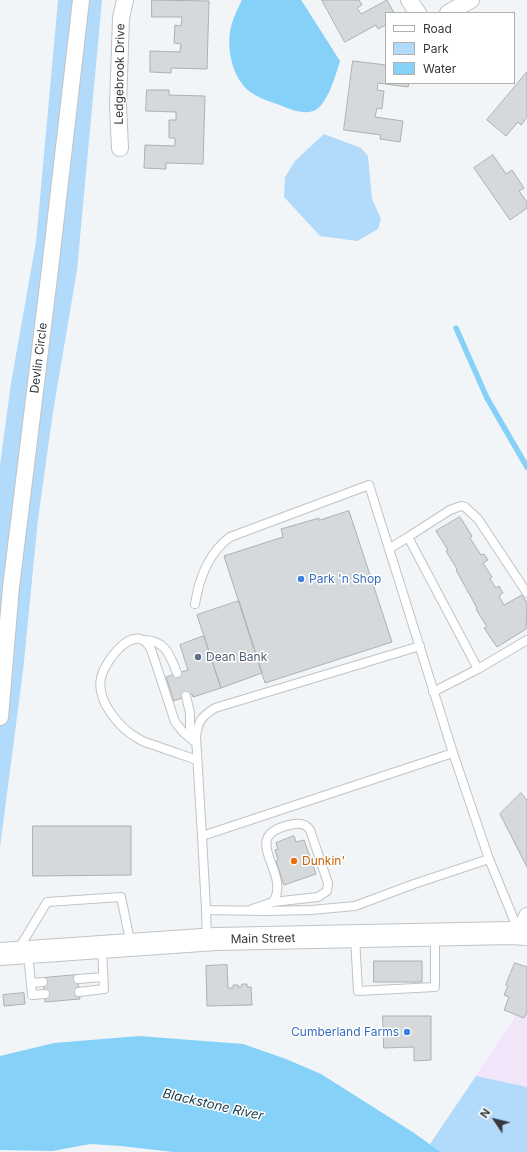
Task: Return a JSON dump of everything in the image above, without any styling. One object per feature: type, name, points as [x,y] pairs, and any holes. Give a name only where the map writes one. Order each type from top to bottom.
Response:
[{"type":"main road","name":"Main Street","points":[[15,953],[207,940],[435,935],[525,928]]},
{"type":"street","name":"Devlin Circle","points":[[0,717],[11,587],[81,0]]},
{"type":"street","name":"Ledgebrook Drive","points":[[120,148],[118,106],[122,18],[125,0]]},
{"type":"street","points":[[409,0],[417,12]]},
{"type":"street","points":[[450,12],[471,0]]},
{"type":"lane","points":[[195,604],[199,583],[207,565],[221,544],[230,538],[369,485],[453,753],[490,858],[525,928]]},
{"type":"lane","points":[[389,549],[450,510],[461,506],[465,507],[478,519],[527,593]]},
{"type":"lane","points":[[408,536],[478,669]]},
{"type":"lane","points":[[177,673],[169,654],[161,645],[155,642],[137,639],[120,647],[111,656],[101,678],[103,698],[119,722],[140,740],[197,760]]},
{"type":"lane","points":[[142,640],[151,649],[176,722],[193,740]]},
{"type":"lane","points":[[434,692],[478,669],[527,640]]},
{"type":"lane","points":[[193,740],[197,725],[202,718],[215,708],[420,646]]},
{"type":"lane","points":[[186,696],[197,760],[207,940]]},
{"type":"lane","points":[[202,836],[453,753]]},
{"type":"lane","points":[[247,911],[273,902],[318,897],[324,894],[328,888],[326,876],[310,830],[303,824],[293,824],[274,831],[267,839],[266,849],[278,883],[277,894],[273,902]]},
{"type":"lane","points":[[206,910],[311,910],[355,906],[490,858]]},
{"type":"lane","points":[[45,994],[32,995],[31,983],[15,953],[47,902],[121,897],[131,945]]},
{"type":"lane","points":[[355,936],[358,991],[435,987],[435,935]]},
{"type":"lane","points":[[79,992],[104,989],[102,947]]},
{"type":"lane","points":[[78,979],[103,977]]},
{"type":"lane","points":[[31,983],[43,982]]},
{"type":"shaded area","points":[[527,998],[527,1087],[476,1076],[526,1000]]},
{"type":"green space","points":[[58,0],[102,0],[77,270],[53,412],[38,519],[23,671],[0,847],[0,465],[11,383],[36,242]]},
{"type":"green space","points":[[324,134],[361,148],[368,156],[372,199],[381,219],[378,229],[357,241],[320,236],[284,197],[285,177],[295,161]]},
{"type":"green space","points":[[476,1076],[527,1087],[527,1152],[441,1152],[430,1144]]},
{"type":"water","points":[[242,0],[301,0],[340,61],[327,97],[318,108],[309,112],[299,112],[259,97],[243,86],[232,64],[229,47],[232,23]]},
{"type":"water","name":"Blackstone River","points":[[139,1036],[243,1044],[286,1059],[321,1074],[411,1131],[441,1152],[173,1152],[90,1144],[53,1151],[0,1150],[0,1056],[54,1043]]},
{"type":"building","points":[[152,0],[209,1],[207,69],[171,68],[171,73],[150,72],[150,51],[180,52],[181,44],[174,43],[175,25],[181,26],[182,17],[152,17]]},
{"type":"building","points":[[322,0],[359,0],[362,5],[357,8],[361,14],[387,0],[393,12],[385,12],[385,26],[378,29],[376,25],[345,42]]},
{"type":"building","points":[[353,61],[385,65],[385,84],[378,83],[377,90],[384,91],[382,109],[377,108],[375,117],[403,121],[400,142],[380,139],[381,135],[344,130]]},
{"type":"building","points":[[527,72],[527,117],[521,125],[518,122],[506,136],[487,120]]},
{"type":"building","points":[[386,84],[409,84],[408,87]]},
{"type":"building","points":[[147,90],[169,90],[169,95],[205,96],[203,164],[166,163],[166,169],[144,168],[145,145],[175,146],[175,138],[169,138],[169,120],[176,120],[176,112],[146,111]]},
{"type":"building","points":[[493,155],[506,174],[512,170],[524,188],[519,191],[527,202],[527,208],[510,220],[474,168]]},
{"type":"building","name":"Park 'n Shop","points":[[349,511],[392,642],[265,683],[224,556],[283,537],[281,529]]},
{"type":"building","points":[[460,517],[472,536],[470,538],[481,555],[484,554],[488,560],[483,563],[492,577],[490,579],[496,588],[499,586],[503,593],[499,596],[504,605],[522,595],[527,603],[526,629],[497,647],[484,628],[487,627],[446,551],[448,550],[436,531]]},
{"type":"building","points":[[239,601],[262,673],[221,688],[197,615]]},
{"type":"building","name":"Dean Bank","points":[[204,636],[221,688],[193,697],[192,694],[174,701],[166,677],[188,670],[180,645]]},
{"type":"building","points":[[521,793],[527,800],[527,867],[500,814]]},
{"type":"building","points":[[33,826],[131,826],[131,875],[33,876]]},
{"type":"building","name":"Dunkin'","points":[[294,836],[296,842],[304,840],[316,874],[284,885],[276,861],[278,860],[275,850],[278,849],[276,843]]},
{"type":"building","points":[[374,961],[422,961],[422,982],[374,982]]},
{"type":"building","points":[[515,963],[527,967],[527,1012],[524,1018],[504,1010],[509,997],[504,995],[508,986],[506,985]]},
{"type":"building","points":[[227,965],[228,988],[233,988],[233,985],[238,985],[238,987],[241,987],[242,984],[247,984],[247,987],[251,987],[252,1005],[207,1006],[206,966]]},
{"type":"building","points":[[77,975],[80,999],[45,1002],[43,978]]},
{"type":"building","points":[[24,993],[25,1004],[4,1006],[3,995]]},
{"type":"building","name":"Cumberland Farms","points":[[383,1016],[431,1016],[431,1060],[414,1061],[414,1047],[384,1048]]},
{"type":"waterway","points":[[456,328],[487,398],[527,467]]},
{"type":"place","name":"Park 'n Shop","points":[[301,579]]},
{"type":"place","name":"Dean Bank","points":[[198,657]]},
{"type":"place","name":"Dunkin'","points":[[294,861]]},
{"type":"place","name":"Cumberland Farms","points":[[407,1032]]}]
